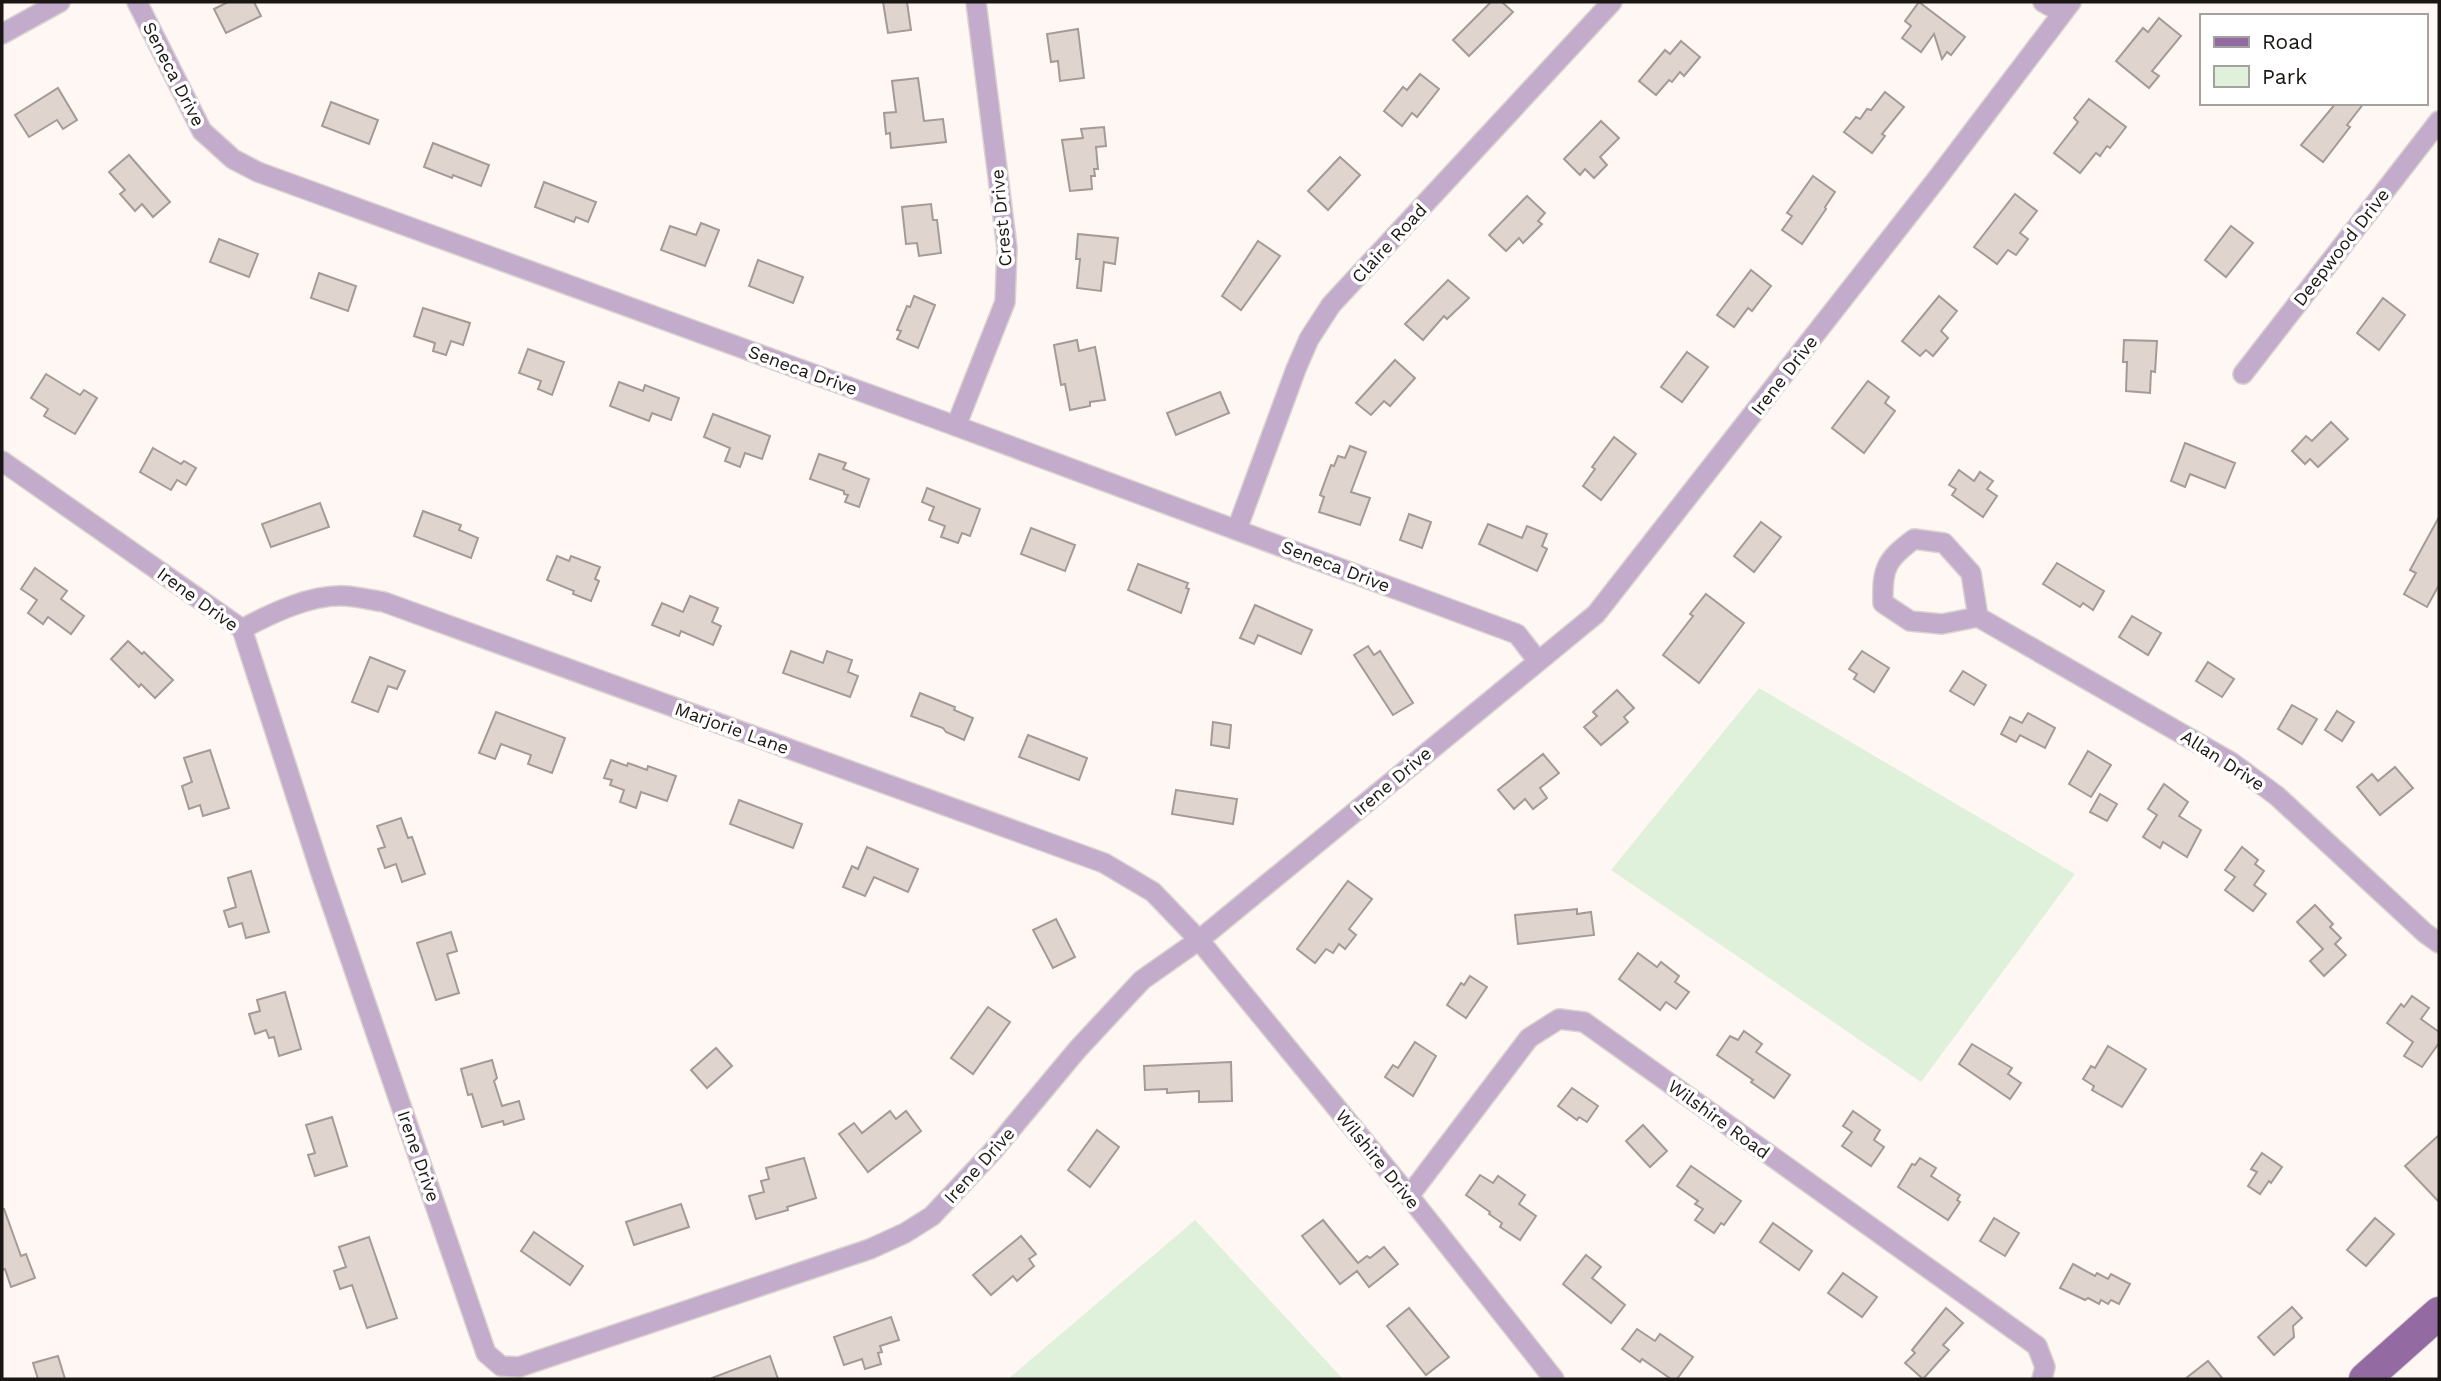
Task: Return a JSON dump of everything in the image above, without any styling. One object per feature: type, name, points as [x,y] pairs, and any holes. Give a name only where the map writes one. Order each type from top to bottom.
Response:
[{"type":"main road","points":[[2365,1379],[2439,1313]]},
{"type":"street","points":[[2,34],[60,2]]},
{"type":"street","name":"Seneca Drive","points":[[137,2],[202,131],[233,159],[294,186],[956,426],[1517,634],[1538,661]]},
{"type":"street","name":"Crest Drive","points":[[956,426],[1005,302],[1007,248],[976,2]]},
{"type":"street","name":"Claire Road","points":[[1237,529],[1296,369],[1309,339],[1331,305],[1612,2]]},
{"type":"street","points":[[2043,2],[2066,7]]},
{"type":"street","name":"Irene Drive","points":[[2,461],[242,629],[322,876],[486,1353],[501,1366],[519,1367],[870,1249],[905,1233],[932,1216],[992,1152],[1077,1050],[1142,980],[1199,940],[1596,614],[1936,180],[2066,7]]},
{"type":"street","name":"Deepwood Drive","points":[[2243,374],[2439,121]]},
{"type":"street","points":[[1914,539],[1944,543],[1972,573],[1978,617],[1942,624],[1910,621],[1883,603],[1882,578],[1893,555],[1914,539]]},
{"type":"street","name":"Marjorie Lane","points":[[242,629],[271,614],[313,600],[344,596],[384,603],[1104,863],[1153,892],[1199,940]]},
{"type":"street","name":"Allan Drive","points":[[1978,617],[2231,762],[2277,796],[2439,943]]},
{"type":"street","name":"Wilshire Drive","points":[[1199,940],[1409,1196],[1554,1379]]},
{"type":"street","name":"Wilshire Road","points":[[1409,1196],[1529,1038],[1559,1018],[1584,1022],[2037,1346],[2045,1367],[2042,1379]]},
{"type":"green space","points":[[1759,688],[2075,874],[1921,1082],[1611,870]]},
{"type":"green space","points":[[1195,1220],[1343,1379],[1008,1379]]},
{"type":"building","points":[[228,2],[254,2],[261,16],[226,33],[214,9]]},
{"type":"building","points":[[883,2],[907,2],[911,30],[888,33]]},
{"type":"building","points":[[1491,2],[1502,2],[1513,12],[1469,56],[1453,40]]},
{"type":"building","points":[[1919,2],[1965,37],[1951,55],[1947,52],[1942,59],[1934,34],[1921,52],[1902,38],[1911,26],[1905,21]]},
{"type":"building","points":[[2159,18],[2181,36],[2152,71],[2159,76],[2149,88],[2116,61],[2143,28],[2148,32]]},
{"type":"building","points":[[1078,29],[1084,78],[1060,81],[1058,61],[1051,62],[1047,34]]},
{"type":"building","points":[[1681,41],[1700,57],[1684,76],[1680,72],[1656,95],[1639,81],[1665,50],[1670,54]]},
{"type":"building","points":[[1420,74],[1439,89],[1417,117],[1412,113],[1402,126],[1384,111],[1403,87],[1407,90]]},
{"type":"building","points":[[918,78],[924,121],[943,119],[946,142],[891,148],[890,133],[886,134],[884,113],[896,112],[892,81]]},
{"type":"building","points":[[58,88],[77,120],[63,129],[57,120],[29,137],[15,115]]},
{"type":"building","points":[[1885,92],[1904,107],[1882,134],[1885,136],[1872,153],[1844,132],[1856,117],[1860,119],[1867,109],[1871,110]]},
{"type":"building","points":[[2089,99],[2126,127],[2110,148],[2107,146],[2100,156],[2096,153],[2080,173],[2054,153],[2078,122],[2074,118]]},
{"type":"building","points":[[331,102],[378,120],[369,144],[322,126]]},
{"type":"building","points":[[2334,105],[2362,105],[2347,125],[2350,127],[2323,162],[2301,145]]},
{"type":"building","points":[[1601,121],[1619,138],[1600,157],[1607,165],[1594,178],[1585,169],[1580,175],[1564,159]]},
{"type":"building","points":[[1104,127],[1106,146],[1096,147],[1098,169],[1094,169],[1095,176],[1091,176],[1092,189],[1070,191],[1062,140],[1083,138],[1081,129]]},
{"type":"building","points":[[433,143],[489,165],[481,186],[424,167]]},
{"type":"building","points":[[129,155],[170,202],[153,217],[142,204],[135,211],[120,194],[125,190],[109,172]]},
{"type":"building","points":[[1340,157],[1360,175],[1328,210],[1308,191]]},
{"type":"building","points":[[1813,176],[1835,192],[1802,244],[1782,230],[1792,216],[1787,213]]},
{"type":"building","points":[[544,182],[596,202],[588,222],[576,217],[574,222],[535,207]]},
{"type":"building","points":[[2015,194],[2037,211],[2020,233],[2028,239],[2016,255],[2008,250],[1997,264],[1974,247]]},
{"type":"building","points":[[1527,196],[1545,213],[1538,221],[1542,224],[1523,243],[1519,238],[1506,251],[1489,235]]},
{"type":"building","points":[[931,204],[933,220],[937,220],[941,253],[919,256],[917,243],[906,244],[902,207]]},
{"type":"building","points":[[701,223],[719,230],[705,266],[661,250],[670,226],[696,235]]},
{"type":"building","points":[[2231,226],[2253,243],[2226,277],[2205,260]]},
{"type":"building","points":[[1078,234],[1118,238],[1115,264],[1104,262],[1101,291],[1077,288],[1080,259],[1076,259]]},
{"type":"building","points":[[219,239],[258,254],[249,277],[210,262]]},
{"type":"building","points":[[1258,241],[1280,256],[1241,310],[1222,296]]},
{"type":"building","points":[[758,260],[803,277],[793,303],[749,286]]},
{"type":"building","points":[[1751,270],[1771,286],[1752,311],[1748,308],[1734,327],[1717,315]]},
{"type":"building","points":[[319,273],[356,286],[348,311],[311,298]]},
{"type":"building","points":[[1448,280],[1469,298],[1447,319],[1444,316],[1423,340],[1405,324]]},
{"type":"building","points":[[914,296],[935,305],[918,348],[897,339],[901,331],[897,330]]},
{"type":"building","points":[[1939,296],[1957,311],[1941,331],[1948,338],[1933,356],[1926,350],[1920,356],[1902,341]]},
{"type":"building","points":[[2383,298],[2405,315],[2379,350],[2357,333]]},
{"type":"building","points":[[423,308],[470,323],[463,345],[451,341],[446,355],[433,351],[435,343],[414,336]]},
{"type":"building","points":[[1077,340],[1079,351],[1095,347],[1105,400],[1090,402],[1090,406],[1070,410],[1065,384],[1061,385],[1054,345]]},
{"type":"building","points":[[2124,340],[2157,341],[2155,372],[2151,371],[2150,393],[2126,391],[2127,362],[2123,362]]},
{"type":"building","points":[[528,349],[564,362],[552,395],[538,389],[541,381],[519,373]]},
{"type":"building","points":[[1687,352],[1708,367],[1682,402],[1661,387]]},
{"type":"building","points":[[1395,360],[1415,378],[1390,406],[1384,401],[1371,415],[1356,403]]},
{"type":"building","points":[[46,374],[80,395],[84,390],[97,398],[75,434],[44,416],[48,409],[31,398]]},
{"type":"building","points":[[1868,381],[1889,397],[1885,403],[1895,411],[1864,453],[1832,428]]},
{"type":"building","points":[[619,382],[643,391],[645,385],[679,398],[671,420],[652,413],[649,421],[610,406]]},
{"type":"building","points":[[1220,392],[1229,413],[1176,435],[1167,413]]},
{"type":"building","points":[[713,414],[770,436],[762,459],[745,453],[740,467],[725,461],[730,448],[704,437]]},
{"type":"building","points":[[2331,422],[2348,439],[2318,467],[2310,459],[2305,464],[2292,451],[2306,436],[2312,441]]},
{"type":"building","points":[[1614,437],[1636,454],[1601,500],[1583,486],[1595,469],[1592,467]]},
{"type":"building","points":[[2185,443],[2235,463],[2225,488],[2190,474],[2185,487],[2171,481]]},
{"type":"building","points":[[1350,446],[1366,452],[1351,492],[1370,498],[1360,525],[1319,512],[1324,497],[1320,495],[1331,465],[1334,466],[1338,456],[1345,458]]},
{"type":"building","points":[[153,448],[181,464],[184,461],[196,468],[186,485],[177,480],[171,490],[140,472]]},
{"type":"building","points":[[819,454],[846,463],[843,469],[869,479],[859,507],[845,502],[848,495],[844,494],[844,491],[810,479]]},
{"type":"building","points":[[1959,470],[1974,481],[1980,472],[1993,481],[1987,489],[1997,496],[1983,517],[1952,495],[1956,489],[1949,485]]},
{"type":"building","points":[[927,488],[980,509],[970,536],[962,533],[958,543],[941,537],[945,526],[929,520],[934,507],[922,502]]},
{"type":"building","points":[[320,503],[329,527],[271,547],[262,524]]},
{"type":"building","points":[[423,511],[461,525],[459,530],[478,538],[471,558],[414,536]]},
{"type":"building","points":[[1409,514],[1431,522],[1422,548],[1400,540]]},
{"type":"building","points":[[2439,517],[2439,585],[2427,607],[2404,594],[2416,573],[2410,570]]},
{"type":"building","points":[[1761,522],[1781,537],[1754,572],[1734,556]]},
{"type":"building","points":[[1488,524],[1522,538],[1527,526],[1547,534],[1542,546],[1547,549],[1537,571],[1479,544]]},
{"type":"building","points":[[1031,528],[1075,545],[1065,571],[1021,554]]},
{"type":"building","points":[[557,556],[569,561],[571,556],[600,567],[595,579],[599,581],[591,601],[547,580]]},
{"type":"building","points":[[2057,563],[2104,591],[2093,610],[2083,603],[2080,607],[2043,584]]},
{"type":"building","points":[[1138,564],[1188,583],[1186,588],[1189,589],[1181,613],[1128,590]]},
{"type":"building","points":[[35,568],[67,591],[61,599],[84,616],[71,634],[48,617],[43,624],[28,613],[37,600],[21,589]]},
{"type":"building","points":[[1706,594],[1744,623],[1699,683],[1663,655]]},
{"type":"building","points":[[690,596],[718,608],[712,622],[721,626],[713,645],[681,631],[679,636],[652,625],[662,603],[683,612]]},
{"type":"building","points":[[1255,605],[1312,630],[1301,654],[1258,635],[1254,644],[1240,638]]},
{"type":"building","points":[[2132,616],[2161,633],[2148,655],[2119,637]]},
{"type":"building","points":[[128,641],[142,654],[144,652],[173,680],[155,698],[141,684],[139,687],[111,659]]},
{"type":"building","points":[[1368,646],[1374,655],[1380,651],[1413,703],[1393,715],[1354,655]]},
{"type":"building","points":[[791,651],[823,663],[827,651],[852,660],[848,672],[858,676],[850,697],[783,673]]},
{"type":"building","points":[[1862,651],[1889,668],[1874,692],[1854,679],[1857,674],[1849,669]]},
{"type":"building","points":[[370,657],[405,671],[397,689],[388,686],[378,712],[352,702]]},
{"type":"building","points":[[2208,662],[2234,679],[2222,697],[2196,681]]},
{"type":"building","points":[[1963,671],[1986,685],[1974,705],[1950,691]]},
{"type":"building","points":[[1617,690],[1634,708],[1624,717],[1628,722],[1601,745],[1584,727],[1597,716],[1593,712]]},
{"type":"building","points":[[920,693],[955,707],[954,710],[973,718],[964,740],[943,728],[911,716]]},
{"type":"building","points":[[2292,705],[2317,719],[2302,744],[2278,729]]},
{"type":"building","points":[[2337,711],[2354,722],[2342,741],[2325,730]]},
{"type":"building","points":[[496,712],[565,738],[552,773],[528,764],[531,755],[501,744],[495,759],[479,753]]},
{"type":"building","points":[[2028,713],[2055,728],[2045,748],[2020,735],[2016,742],[2001,734],[2010,717],[2022,723]]},
{"type":"building","points":[[1213,722],[1231,725],[1229,748],[1211,745]]},
{"type":"building","points":[[1028,735],[1087,758],[1079,780],[1019,757]]},
{"type":"building","points":[[210,750],[229,808],[203,816],[200,805],[189,809],[182,786],[192,782],[184,758]]},
{"type":"building","points":[[2088,751],[2111,765],[2091,797],[2069,784]]},
{"type":"building","points":[[1543,754],[1559,773],[1540,788],[1547,798],[1533,809],[1525,799],[1514,809],[1498,790]]},
{"type":"building","points":[[611,760],[647,770],[648,766],[676,776],[667,801],[641,792],[636,808],[620,802],[624,790],[610,785],[612,780],[604,778]]},
{"type":"building","points":[[2395,767],[2413,788],[2380,815],[2357,787],[2372,774],[2378,781]]},
{"type":"building","points":[[2164,784],[2188,802],[2179,816],[2201,830],[2187,857],[2163,842],[2160,848],[2143,837],[2157,815],[2148,809]]},
{"type":"building","points":[[1176,790],[1237,799],[1233,824],[1172,814]]},
{"type":"building","points":[[2100,794],[2117,804],[2107,821],[2090,812]]},
{"type":"building","points":[[739,800],[802,824],[793,848],[730,824]]},
{"type":"building","points":[[401,818],[408,838],[412,837],[425,874],[402,882],[396,864],[385,868],[378,849],[385,847],[377,826]]},
{"type":"building","points":[[867,847],[918,869],[908,892],[874,877],[865,896],[843,887],[852,866],[858,869]]},
{"type":"building","points":[[2242,847],[2258,860],[2255,864],[2264,871],[2254,885],[2266,894],[2253,911],[2225,890],[2235,877],[2225,870]]},
{"type":"building","points":[[251,871],[269,932],[246,938],[242,923],[229,927],[224,911],[236,907],[228,878]]},
{"type":"building","points":[[1348,881],[1372,899],[1349,929],[1356,935],[1345,949],[1339,944],[1333,953],[1326,949],[1315,963],[1297,949]]},
{"type":"building","points":[[2315,905],[2333,924],[2330,927],[2341,938],[2335,944],[2346,955],[2324,976],[2310,961],[2323,949],[2297,922]]},
{"type":"building","points":[[1577,909],[1577,914],[1591,912],[1594,935],[1518,944],[1515,915]]},
{"type":"building","points":[[1056,919],[1075,957],[1053,968],[1033,930]]},
{"type":"building","points":[[451,932],[457,951],[447,954],[459,993],[436,1000],[417,943]]},
{"type":"building","points":[[1638,953],[1657,967],[1661,962],[1679,976],[1675,982],[1689,992],[1676,1009],[1666,1002],[1660,1010],[1619,979]]},
{"type":"building","points":[[1470,976],[1487,987],[1466,1018],[1447,1005],[1461,983],[1464,985]]},
{"type":"building","points":[[285,992],[301,1049],[279,1056],[274,1037],[269,1038],[266,1030],[255,1034],[249,1014],[260,1011],[257,1000]]},
{"type":"building","points":[[2412,996],[2429,1008],[2421,1019],[2439,1032],[2439,1043],[2422,1067],[2404,1056],[2413,1042],[2387,1023],[2401,1004],[2404,1007]]},
{"type":"building","points":[[988,1007],[1010,1022],[973,1074],[951,1058]]},
{"type":"building","points":[[1744,1031],[1762,1044],[1756,1052],[1790,1075],[1774,1098],[1717,1055],[1730,1036],[1738,1040]]},
{"type":"building","points":[[1415,1042],[1436,1056],[1413,1096],[1385,1077],[1393,1065],[1398,1068]]},
{"type":"building","points":[[1972,1044],[2012,1068],[2008,1074],[2021,1083],[2010,1099],[1959,1064]]},
{"type":"building","points":[[2108,1046],[2146,1069],[2122,1107],[2092,1090],[2094,1086],[2083,1079],[2091,1066],[2095,1068]]},
{"type":"building","points":[[716,1048],[732,1066],[707,1088],[691,1070]]},
{"type":"building","points":[[492,1060],[497,1078],[494,1081],[502,1106],[519,1101],[524,1119],[504,1125],[503,1121],[482,1127],[472,1094],[468,1095],[461,1069]]},
{"type":"building","points":[[1231,1062],[1232,1101],[1199,1102],[1199,1091],[1167,1093],[1167,1089],[1145,1090],[1144,1066]]},
{"type":"building","points":[[1572,1088],[1598,1106],[1587,1122],[1579,1117],[1577,1120],[1558,1106]]},
{"type":"building","points":[[890,1111],[896,1119],[906,1111],[921,1131],[868,1172],[839,1134],[854,1123],[862,1133]]},
{"type":"building","points":[[1853,1111],[1880,1130],[1874,1140],[1884,1147],[1871,1166],[1842,1146],[1852,1132],[1843,1126]]},
{"type":"building","points":[[332,1117],[347,1166],[315,1176],[308,1155],[315,1153],[306,1125]]},
{"type":"building","points":[[1643,1125],[1667,1151],[1650,1167],[1626,1141]]},
{"type":"building","points":[[1097,1130],[1119,1147],[1090,1187],[1068,1170]]},
{"type":"building","points":[[2439,1135],[2439,1202],[2405,1166]]},
{"type":"building","points":[[2262,1153],[2282,1167],[2260,1194],[2248,1186],[2257,1172],[2251,1169]]},
{"type":"building","points":[[804,1158],[816,1198],[756,1219],[749,1196],[764,1192],[761,1181],[769,1179],[766,1168]]},
{"type":"building","points":[[1920,1158],[1936,1168],[1931,1176],[1960,1195],[1957,1200],[1960,1202],[1948,1220],[1898,1187],[1912,1164],[1915,1165]]},
{"type":"building","points":[[1691,1166],[1741,1201],[1724,1225],[1721,1223],[1714,1233],[1695,1220],[1703,1209],[1695,1204],[1698,1201],[1677,1186]]},
{"type":"building","points":[[1480,1175],[1493,1183],[1498,1176],[1525,1195],[1519,1204],[1536,1216],[1520,1240],[1500,1227],[1502,1223],[1466,1195]]},
{"type":"building","points":[[681,1204],[689,1227],[634,1245],[626,1222]]},
{"type":"building","points":[[2,1209],[21,1256],[26,1254],[35,1278],[11,1287],[5,1269],[2,1270]]},
{"type":"building","points":[[1994,1218],[2019,1233],[2005,1256],[1980,1241]]},
{"type":"building","points":[[2375,1218],[2394,1234],[2366,1266],[2347,1250]]},
{"type":"building","points":[[1323,1220],[1358,1263],[1384,1247],[1398,1264],[1369,1287],[1357,1271],[1340,1284],[1302,1236]]},
{"type":"building","points":[[1773,1223],[1812,1251],[1799,1270],[1760,1242]]},
{"type":"building","points":[[534,1232],[583,1266],[570,1285],[521,1251]]},
{"type":"building","points":[[1021,1236],[1036,1254],[1029,1259],[1034,1266],[1017,1281],[1013,1276],[991,1295],[973,1275]]},
{"type":"building","points":[[369,1237],[397,1318],[367,1328],[352,1285],[340,1289],[334,1271],[346,1267],[339,1247]]},
{"type":"building","points":[[1586,1255],[1601,1267],[1592,1278],[1625,1305],[1611,1323],[1563,1284]]},
{"type":"building","points":[[2073,1264],[2095,1276],[2097,1273],[2108,1279],[2111,1274],[2130,1284],[2119,1304],[2111,1300],[2108,1304],[2101,1300],[2099,1304],[2060,1288]]},
{"type":"building","points":[[1843,1273],[1877,1297],[1862,1317],[1828,1293]]},
{"type":"building","points":[[2292,1307],[2302,1318],[2293,1326],[2294,1337],[2274,1355],[2258,1337]]},
{"type":"building","points":[[1409,1308],[1449,1357],[1426,1375],[1387,1326]]},
{"type":"building","points":[[1946,1308],[1963,1323],[1943,1345],[1949,1350],[1923,1379],[1905,1363],[1915,1353],[1912,1350]]},
{"type":"building","points":[[891,1317],[899,1340],[880,1346],[882,1352],[878,1353],[881,1364],[865,1369],[862,1359],[844,1365],[834,1337]]},
{"type":"building","points":[[1637,1329],[1655,1341],[1660,1334],[1693,1357],[1677,1379],[1671,1379],[1622,1349]]},
{"type":"building","points":[[58,1356],[65,1379],[38,1379],[33,1363]]},
{"type":"building","points":[[770,1356],[778,1379],[712,1379],[712,1378]]},
{"type":"building","points":[[2208,1361],[2223,1379],[2185,1379]]}]
